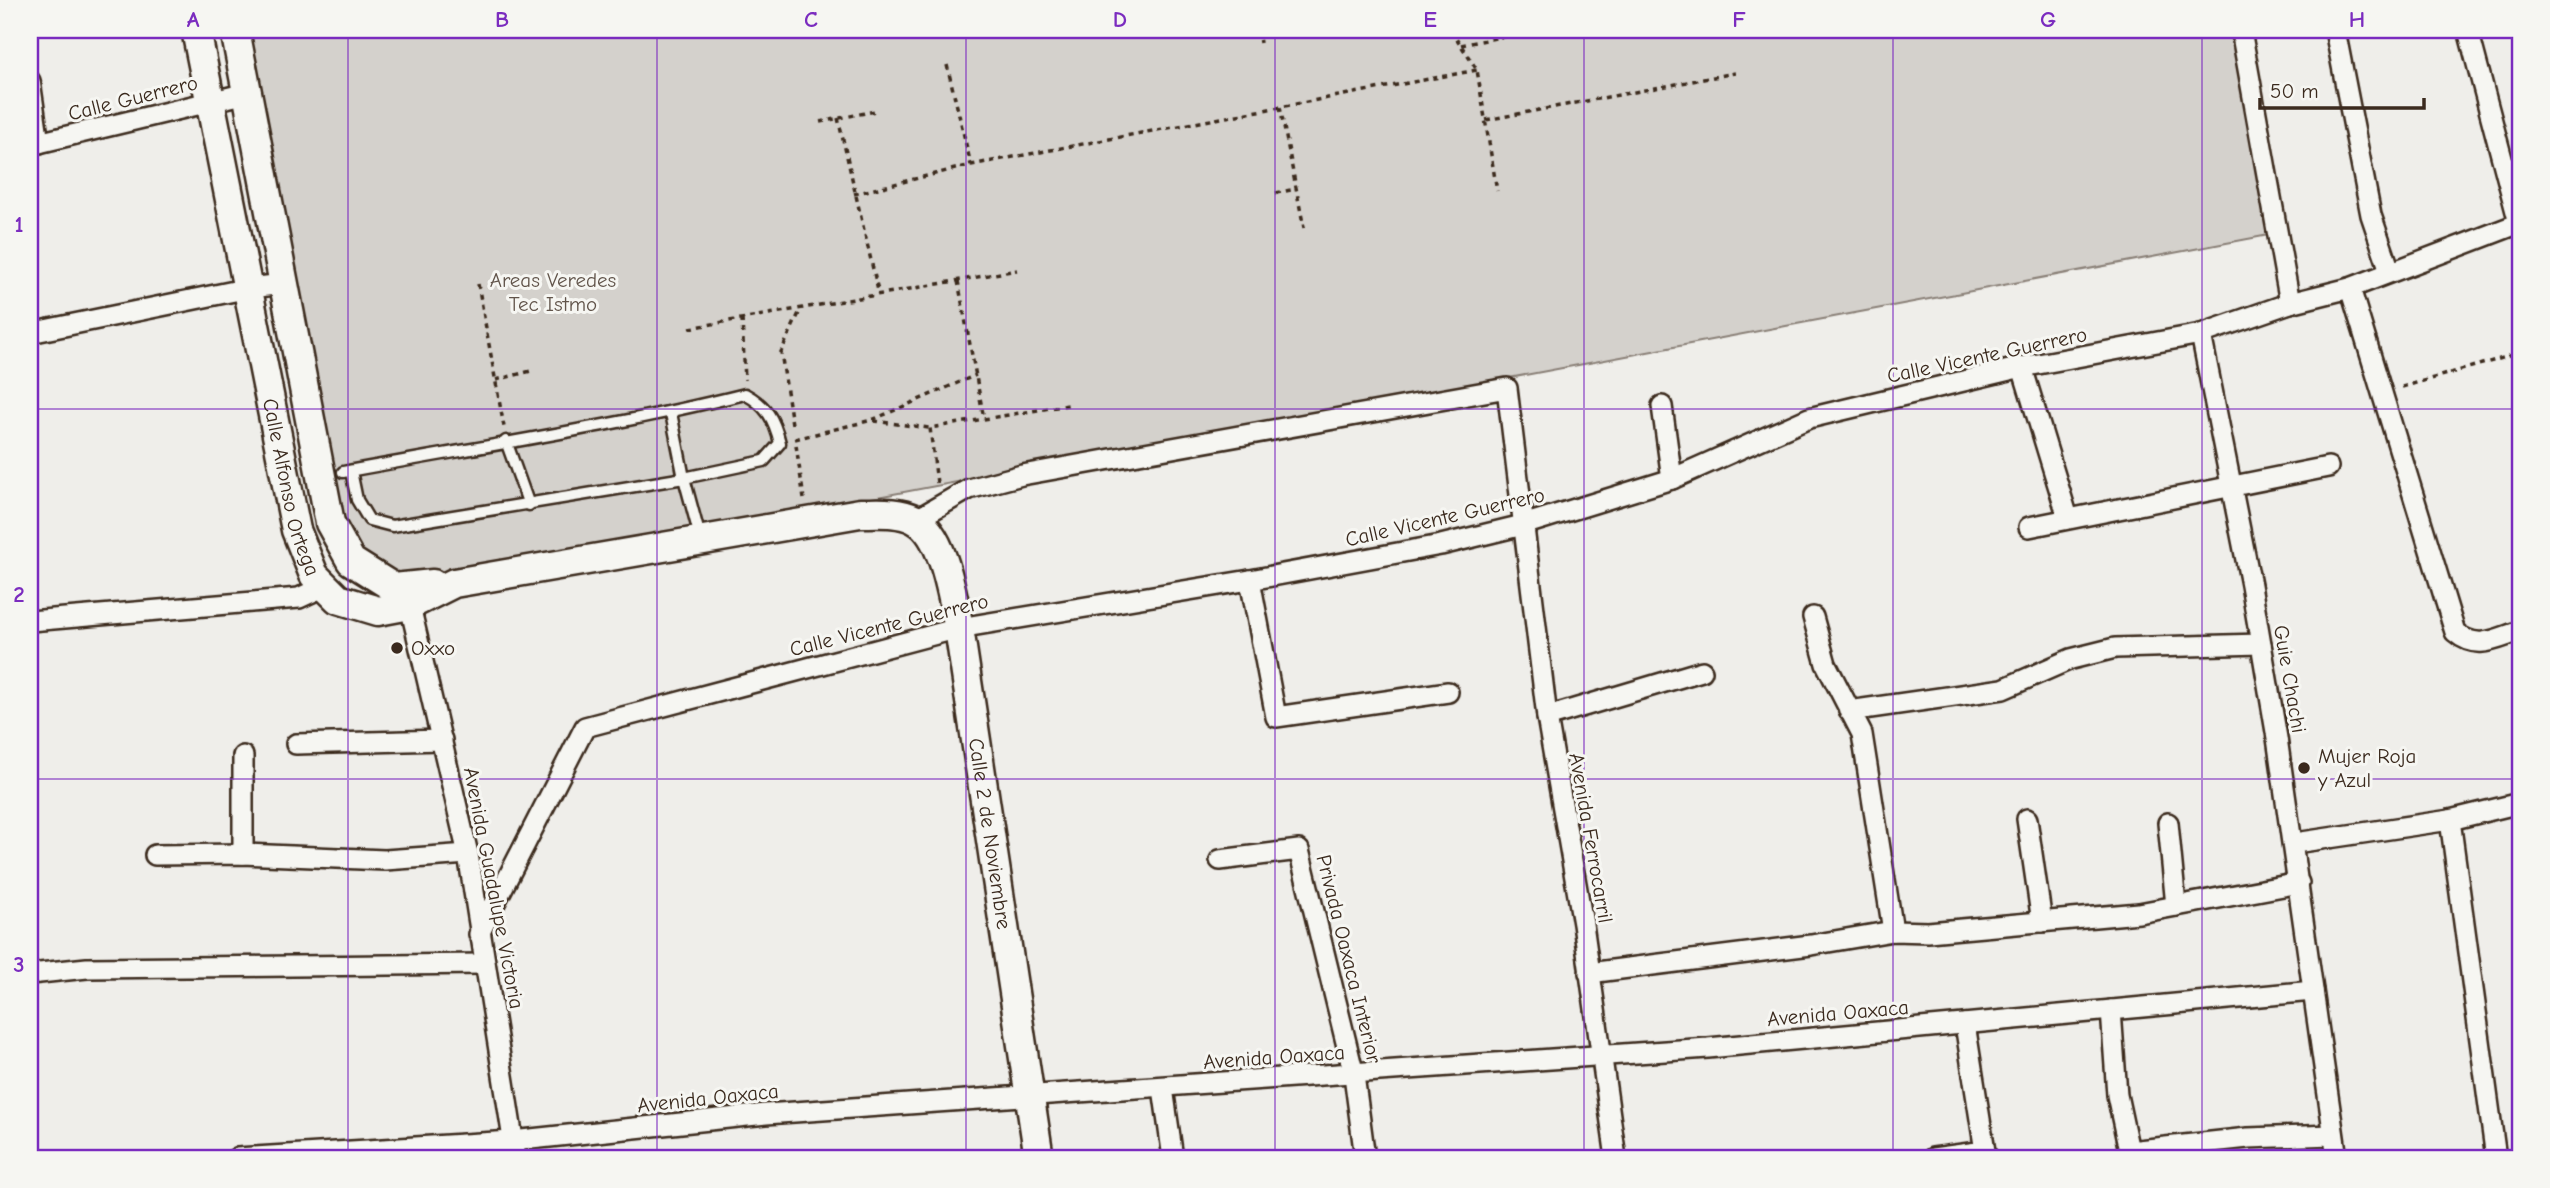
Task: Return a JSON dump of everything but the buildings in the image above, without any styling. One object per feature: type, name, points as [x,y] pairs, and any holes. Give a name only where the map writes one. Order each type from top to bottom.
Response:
[{"type":"street","name":"Calle Alfonso Ortega","points":[[196,30],[296,530],[314,575],[338,599],[378,611],[408,596],[454,583],[701,540]]},
{"type":"street","points":[[235,30],[330,523],[351,561],[408,596]]},
{"type":"street","points":[[2241,30],[2290,303]]},
{"type":"street","points":[[2335,30],[2371,215],[2390,271]]},
{"type":"street","points":[[2468,30],[2520,223]]},
{"type":"street","points":[[30,81],[34,144]]},
{"type":"street","name":"Calle Guerrero","points":[[34,144],[247,93]]},
{"type":"street","name":"Calle Vicente Guerrero","points":[[479,934],[585,727],[959,628],[1250,580],[1441,545],[1524,525],[1672,479],[1809,418],[2022,367],[2201,334],[2290,303],[2350,288],[2520,223]]},
{"type":"street","points":[[30,332],[249,288],[284,284]]},
{"type":"street","points":[[2350,288],[2379,394],[2455,632],[2466,642],[2487,644],[2520,631]]},
{"type":"street","name":"Guie Chachi","points":[[2201,334],[2261,644],[2295,843],[2337,1158]]},
{"type":"street","points":[[2022,367],[2068,518]]},
{"type":"street","name":"Avenida Ferrocarril","points":[[928,513],[969,489],[1022,475],[1507,388],[1548,717],[1616,1158]]},
{"type":"street","points":[[1662,406],[1672,479]]},
{"type":"street","points":[[2029,527],[2328,467]]},
{"type":"street","points":[[701,540],[860,513],[928,513]]},
{"type":"street","name":"Calle 2 de Noviembre","points":[[928,513],[941,550],[959,628],[1039,1158]]},
{"type":"street","points":[[1250,580],[1276,717],[1448,692]]},
{"type":"street","points":[[30,621],[299,598],[325,586]]},
{"type":"street","name":"Avenida Guadalupe Victoria","points":[[408,596],[468,854],[479,934],[501,1050],[514,1149]]},
{"type":"street","points":[[1813,617],[1826,664],[1862,734],[1893,931]]},
{"type":"street","points":[[1849,711],[2003,689],[2071,659],[2115,648],[2261,644]]},
{"type":"street","points":[[1548,717],[1702,671]]},
{"type":"street","points":[[296,744],[442,740]]},
{"type":"street","points":[[243,756],[243,854]]},
{"type":"street","points":[[2295,843],[2450,820],[2520,803]]},
{"type":"street","points":[[2027,819],[2042,922]]},
{"type":"street","points":[[2450,820],[2496,1158]]},
{"type":"street","points":[[2168,823],[2176,906]]},
{"type":"street","name":"Privada Oaxaca Interior","points":[[1220,860],[1299,850],[1354,1075],[1365,1158]]},
{"type":"street","points":[[155,855],[243,854],[385,860],[468,854]]},
{"type":"street","points":[[1589,973],[1811,945],[1893,931],[1928,932],[2042,922],[2176,906],[2299,883]]},
{"type":"street","points":[[30,974],[101,968],[485,964]]},
{"type":"street","name":"Avenida Oaxaca","points":[[237,1158],[514,1149],[766,1114],[1601,1056],[2313,991]]},
{"type":"street","points":[[2111,1010],[2118,1095],[2129,1155],[2248,1138],[2332,1135]]},
{"type":"street","points":[[1933,1158],[1985,1151],[1965,1024]]},
{"type":"street","points":[[1163,1088],[1173,1158]]},
{"type":"lane","points":[[745,394],[763,404],[775,424],[780,443],[764,461],[684,478],[392,526],[369,520],[357,500],[347,472],[671,413],[745,394]]},
{"type":"lane","points":[[671,413],[684,478],[701,540]]},
{"type":"lane","points":[[506,441],[529,505]]},
{"type":"path","points":[[1258,30],[1260,43]]},
{"type":"path","points":[[1451,30],[1477,70],[1497,191]]},
{"type":"path","points":[[1461,45],[1536,30]]},
{"type":"path","points":[[947,65],[971,165]]},
{"type":"path","points":[[854,194],[971,165],[1477,70]]},
{"type":"path","points":[[1486,120],[1735,73]]},
{"type":"path","points":[[1280,107],[1304,228]]},
{"type":"path","points":[[820,122],[875,111]]},
{"type":"path","points":[[838,118],[879,295]]},
{"type":"path","points":[[1276,193],[1296,189]]},
{"type":"path","points":[[690,328],[1017,270]]},
{"type":"path","points":[[958,281],[984,419]]},
{"type":"path","points":[[478,284],[506,441]]},
{"type":"path","points":[[801,309],[781,352],[804,499]]},
{"type":"path","points":[[742,319],[745,394]]},
{"type":"path","points":[[2379,394],[2520,353]]},
{"type":"path","points":[[496,380],[531,371]]},
{"type":"path","points":[[780,443],[872,420],[976,374]]},
{"type":"path","points":[[872,420],[930,428],[1069,405]]},
{"type":"path","points":[[928,513],[930,428]]},
{"type":"green space","name":"Areas Veredes Tec Istmo","points":[[237,30],[2233,30],[2269,235],[394,588],[351,561]]},
{"type":"place","name":"Oxxo","points":[[397,648]]},
{"type":"place","name":"Mujer Roja y Azul","points":[[2304,768]]}]
